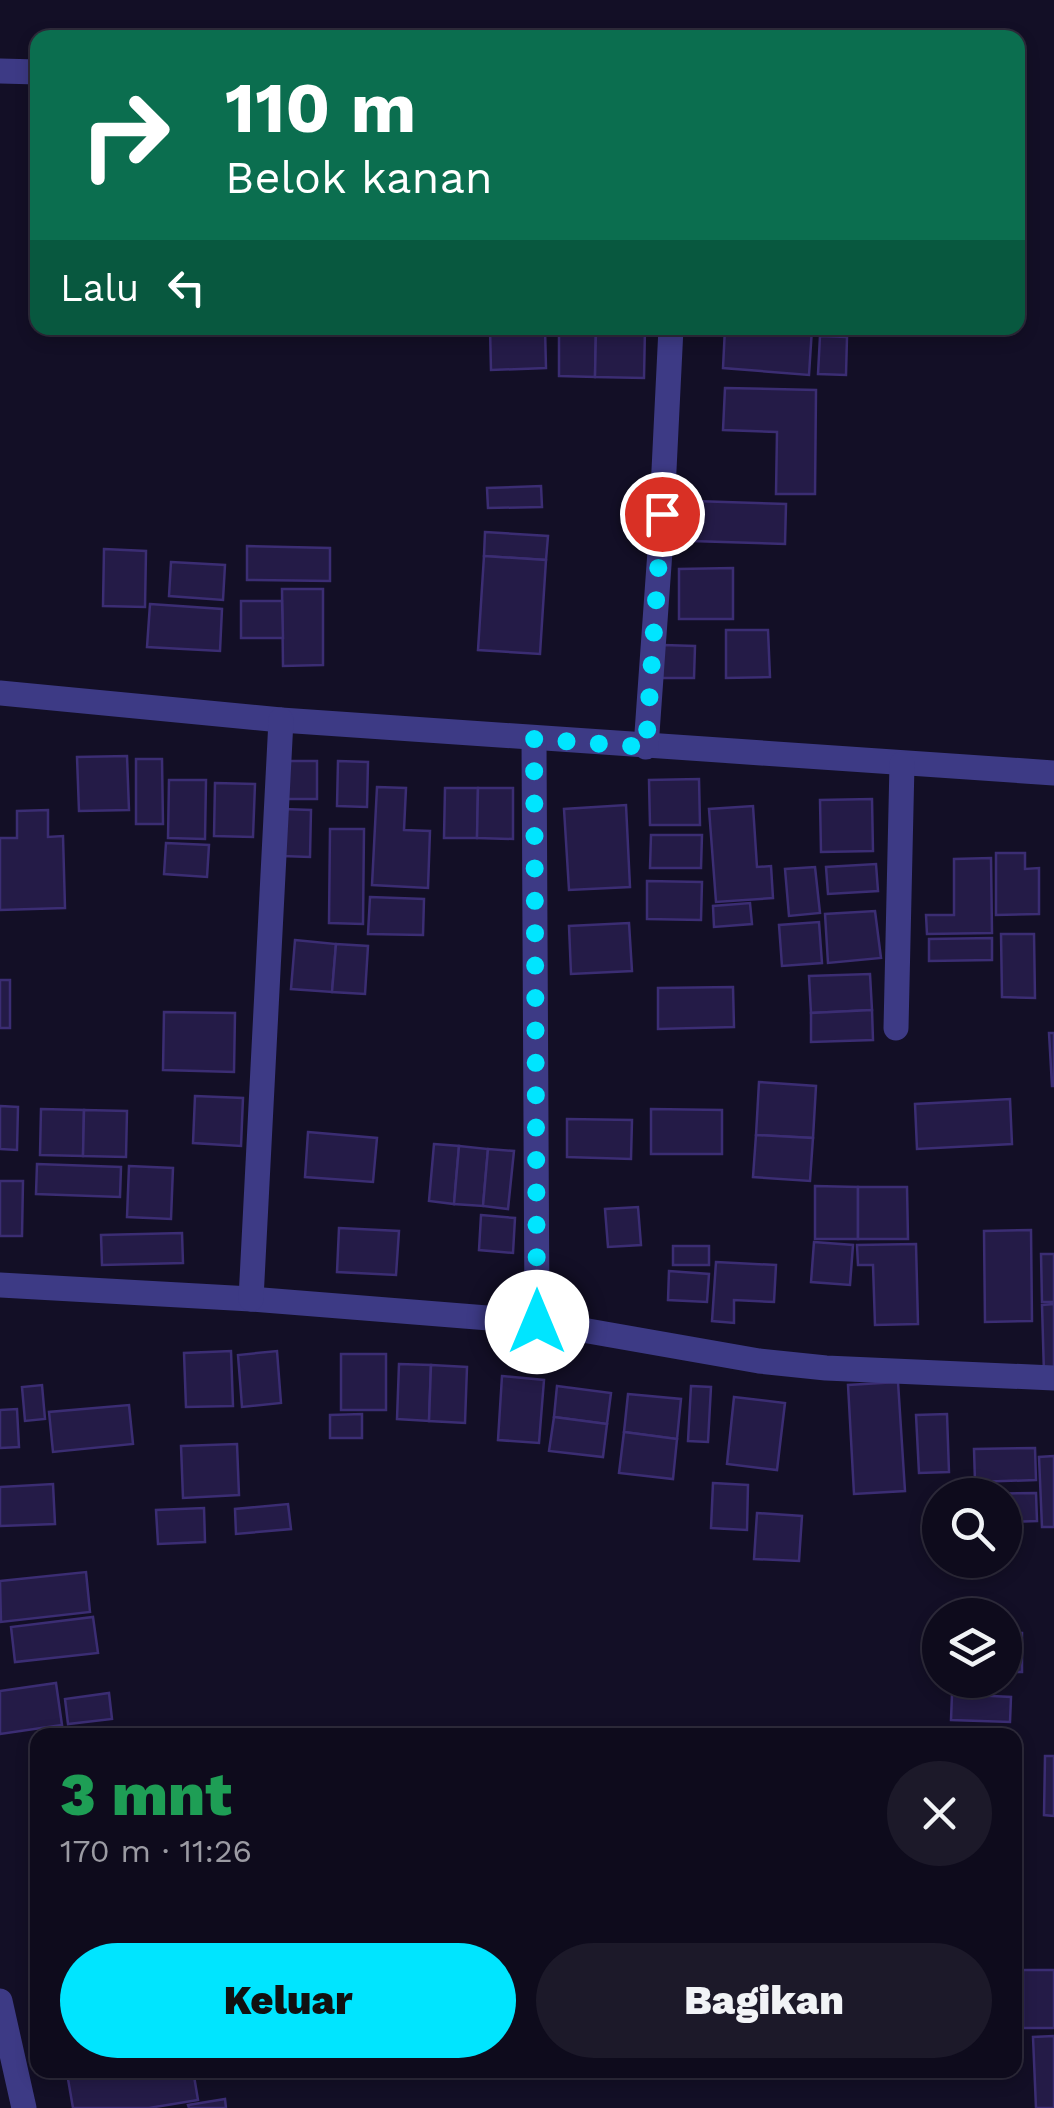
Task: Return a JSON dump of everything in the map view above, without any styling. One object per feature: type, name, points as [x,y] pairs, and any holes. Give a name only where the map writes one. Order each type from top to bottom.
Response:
[{"type":"street","points":[[0,71],[30,72]]},
{"type":"street","points":[[646,747],[671,335]]},
{"type":"street","points":[[0,692],[280,720],[1054,773]]},
{"type":"street","points":[[251,1298],[280,720]]},
{"type":"street","points":[[534,739],[537,1322]]},
{"type":"street","points":[[896,1028],[902,764]]},
{"type":"street","points":[[0,1285],[251,1298],[537,1322],[759,1361],[826,1368],[1054,1378]]},
{"type":"street","points":[[0,2000],[24,2108]]},
{"type":"building","points":[[490,335],[545,335],[546,368],[491,370]]},
{"type":"building","points":[[559,335],[596,335],[595,377],[559,376]]},
{"type":"building","points":[[596,335],[645,335],[644,378],[595,377]]},
{"type":"building","points":[[725,335],[812,335],[809,375],[723,368]]},
{"type":"building","points":[[820,336],[847,337],[846,375],[818,374]]},
{"type":"building","points":[[725,388],[816,390],[815,494],[776,494],[777,432],[723,430]]},
{"type":"building","points":[[541,486],[542,507],[488,508],[487,488]]},
{"type":"building","points":[[694,501],[786,504],[785,544],[692,541]]},
{"type":"building","points":[[485,532],[548,536],[546,560],[484,556]]},
{"type":"building","points":[[247,546],[330,548],[330,581],[247,580]]},
{"type":"building","points":[[104,549],[146,551],[145,607],[103,606]]},
{"type":"building","points":[[484,556],[546,560],[540,654],[478,650]]},
{"type":"building","points":[[171,562],[225,565],[223,600],[169,596]]},
{"type":"building","points":[[733,568],[733,619],[679,619],[679,569]]},
{"type":"building","points":[[282,589],[323,589],[323,665],[283,666]]},
{"type":"building","points":[[241,601],[282,601],[283,638],[241,638]]},
{"type":"building","points":[[150,604],[222,609],[220,651],[147,647]]},
{"type":"building","points":[[726,630],[768,630],[770,677],[726,678]]},
{"type":"building","points":[[663,645],[695,646],[694,678],[662,678]]},
{"type":"building","points":[[127,756],[129,810],[79,811],[77,757]]},
{"type":"building","points":[[136,759],[162,759],[163,824],[136,824]]},
{"type":"building","points":[[285,761],[317,761],[317,799],[285,799]]},
{"type":"building","points":[[338,761],[368,762],[367,807],[337,806]]},
{"type":"building","points":[[699,779],[700,825],[650,825],[649,780]]},
{"type":"building","points":[[169,780],[206,780],[205,839],[168,838]]},
{"type":"building","points":[[215,783],[255,784],[253,837],[214,836]]},
{"type":"building","points":[[377,787],[406,788],[404,830],[430,831],[428,888],[372,885]]},
{"type":"building","points":[[445,788],[478,788],[477,838],[444,838]]},
{"type":"building","points":[[478,788],[513,788],[513,839],[477,838]]},
{"type":"building","points":[[872,799],[873,851],[821,852],[820,800]]},
{"type":"building","points":[[626,805],[630,887],[569,890],[564,809]]},
{"type":"building","points":[[753,806],[757,867],[771,866],[773,898],[716,902],[709,809]]},
{"type":"building","points":[[283,809],[311,810],[310,857],[282,856]]},
{"type":"building","points":[[48,810],[48,837],[63,836],[65,908],[0,910],[0,838],[17,838],[17,811]]},
{"type":"building","points":[[330,829],[364,829],[363,924],[329,923]]},
{"type":"building","points":[[651,835],[702,835],[701,868],[650,868]]},
{"type":"building","points":[[166,843],[209,845],[207,877],[164,874]]},
{"type":"building","points":[[996,853],[1025,853],[1025,869],[1039,868],[1039,914],[996,915]]},
{"type":"building","points":[[991,858],[992,933],[927,934],[926,915],[954,915],[954,859]]},
{"type":"building","points":[[876,864],[878,891],[828,894],[826,867]]},
{"type":"building","points":[[815,867],[820,913],[789,916],[785,869]]},
{"type":"building","points":[[647,881],[702,882],[701,920],[647,919]]},
{"type":"building","points":[[370,897],[424,899],[423,935],[368,934]]},
{"type":"building","points":[[750,903],[752,924],[714,927],[713,906]]},
{"type":"building","points":[[875,911],[881,958],[828,963],[825,914]]},
{"type":"building","points":[[819,922],[822,963],[782,966],[779,925]]},
{"type":"building","points":[[629,923],[632,971],[571,974],[569,926]]},
{"type":"building","points":[[1001,934],[1034,934],[1035,998],[1002,997]]},
{"type":"building","points":[[992,938],[992,960],[929,961],[929,939]]},
{"type":"building","points":[[295,940],[336,944],[332,992],[291,989]]},
{"type":"building","points":[[336,944],[368,946],[365,994],[332,992]]},
{"type":"building","points":[[870,974],[872,1010],[811,1013],[809,976]]},
{"type":"building","points":[[0,980],[10,980],[10,1028],[0,1028]]},
{"type":"building","points":[[733,987],[734,1027],[658,1029],[658,988]]},
{"type":"building","points":[[872,1010],[873,1040],[811,1042],[811,1013]]},
{"type":"building","points":[[164,1012],[235,1013],[234,1072],[163,1070]]},
{"type":"building","points":[[1049,1033],[1054,1033],[1054,1086],[1052,1086]]},
{"type":"building","points":[[759,1082],[816,1086],[813,1138],[756,1135]]},
{"type":"building","points":[[195,1096],[243,1098],[241,1146],[193,1143]]},
{"type":"building","points":[[1010,1099],[1012,1144],[917,1149],[915,1104]]},
{"type":"building","points":[[0,1106],[18,1107],[17,1150],[0,1149]]},
{"type":"building","points":[[41,1109],[84,1110],[83,1156],[40,1155]]},
{"type":"building","points":[[651,1109],[722,1110],[722,1154],[651,1154]]},
{"type":"building","points":[[84,1110],[127,1111],[126,1157],[83,1156]]},
{"type":"building","points":[[567,1119],[632,1120],[631,1159],[567,1157]]},
{"type":"building","points":[[308,1132],[377,1138],[373,1182],[305,1177]]},
{"type":"building","points":[[756,1135],[813,1138],[810,1181],[753,1177]]},
{"type":"building","points":[[434,1144],[459,1146],[454,1204],[429,1201]]},
{"type":"building","points":[[459,1146],[488,1149],[483,1206],[454,1204]]},
{"type":"building","points":[[488,1149],[514,1151],[508,1209],[483,1206]]},
{"type":"building","points":[[37,1164],[121,1167],[120,1197],[36,1194]]},
{"type":"building","points":[[129,1166],[173,1168],[171,1219],[127,1217]]},
{"type":"building","points":[[0,1181],[23,1181],[22,1236],[0,1236]]},
{"type":"building","points":[[815,1186],[858,1187],[858,1239],[815,1239]]},
{"type":"building","points":[[858,1187],[907,1187],[908,1239],[858,1239]]},
{"type":"building","points":[[638,1207],[641,1245],[608,1247],[605,1209]]},
{"type":"building","points":[[481,1215],[515,1218],[513,1253],[479,1250]]},
{"type":"building","points":[[339,1228],[399,1231],[396,1275],[337,1272]]},
{"type":"building","points":[[1031,1230],[1032,1321],[985,1322],[984,1231]]},
{"type":"building","points":[[182,1233],[183,1263],[102,1265],[101,1235]]},
{"type":"building","points":[[814,1242],[853,1245],[850,1285],[811,1282]]},
{"type":"building","points":[[916,1244],[918,1324],[875,1325],[873,1265],[858,1265],[857,1245]]},
{"type":"building","points":[[673,1246],[709,1246],[709,1265],[673,1265]]},
{"type":"building","points":[[1041,1254],[1054,1254],[1054,1302],[1042,1302]]},
{"type":"building","points":[[716,1262],[776,1265],[774,1302],[734,1300],[734,1323],[712,1321]]},
{"type":"building","points":[[669,1271],[709,1274],[707,1302],[668,1300]]},
{"type":"building","points":[[1054,1304],[1054,1373],[1044,1374],[1042,1305]]},
{"type":"building","points":[[231,1351],[233,1406],[186,1407],[184,1353]]},
{"type":"building","points":[[277,1351],[281,1403],[242,1407],[238,1355]]},
{"type":"building","points":[[341,1354],[386,1354],[386,1410],[341,1410]]},
{"type":"building","points":[[399,1364],[431,1365],[429,1421],[397,1419]]},
{"type":"building","points":[[431,1365],[467,1367],[465,1423],[429,1421]]},
{"type":"building","points":[[502,1376],[544,1380],[539,1443],[498,1440]]},
{"type":"building","points":[[898,1382],[905,1491],[854,1494],[848,1385]]},
{"type":"building","points":[[42,1385],[45,1419],[25,1421],[22,1387]]},
{"type":"building","points":[[557,1386],[611,1393],[607,1424],[554,1417]]},
{"type":"building","points":[[691,1386],[711,1387],[708,1442],[688,1441]]},
{"type":"building","points":[[628,1394],[681,1399],[677,1439],[624,1432]]},
{"type":"building","points":[[734,1397],[785,1403],[777,1470],[727,1464]]},
{"type":"building","points":[[129,1405],[133,1444],[53,1452],[49,1412]]},
{"type":"building","points":[[17,1409],[19,1447],[0,1448],[0,1410]]},
{"type":"building","points":[[362,1414],[362,1438],[330,1438],[330,1415]]},
{"type":"building","points":[[947,1414],[949,1472],[919,1473],[916,1415]]},
{"type":"building","points":[[554,1417],[607,1424],[603,1457],[549,1451]]},
{"type":"building","points":[[624,1432],[677,1439],[673,1479],[619,1473]]},
{"type":"building","points":[[237,1444],[239,1495],[183,1498],[181,1446]]},
{"type":"building","points":[[1035,1448],[1036,1480],[975,1478],[974,1449]]},
{"type":"building","points":[[1054,1456],[1054,1527],[1042,1527],[1039,1457]]},
{"type":"building","points":[[713,1483],[748,1485],[747,1530],[711,1528]]},
{"type":"building","points":[[53,1484],[55,1524],[0,1526],[0,1487]]},
{"type":"building","points":[[1022,1493],[1036,1493],[1037,1521],[1022,1521]]},
{"type":"building","points":[[288,1504],[291,1529],[236,1534],[235,1509]]},
{"type":"building","points":[[204,1508],[205,1542],[158,1544],[156,1510]]},
{"type":"building","points":[[757,1513],[802,1516],[799,1561],[754,1559]]},
{"type":"building","points":[[86,1572],[90,1612],[1,1622],[0,1581]]},
{"type":"building","points":[[93,1617],[98,1653],[15,1662],[11,1627]]},
{"type":"building","points":[[56,1683],[62,1725],[0,1734],[0,1691]]},
{"type":"building","points":[[109,1693],[112,1719],[68,1724],[65,1699]]},
{"type":"building","points":[[952,1698],[1011,1698],[1010,1722],[951,1720]]},
{"type":"building","points":[[1045,1756],[1054,1756],[1054,1816],[1044,1815]]},
{"type":"building","points":[[1023,1970],[1054,1970],[1054,2028],[1023,2028]]},
{"type":"building","points":[[1054,2036],[1054,2108],[1036,2108],[1033,2037]]},
{"type":"building","points":[[194,2078],[198,2100],[149,2108],[73,2108],[68,2079]]},
{"type":"building","points":[[225,2099],[226,2108],[188,2105]]},
{"type":"route","points":[[537,1322],[534,739],[646,747],[662,514]]}]
